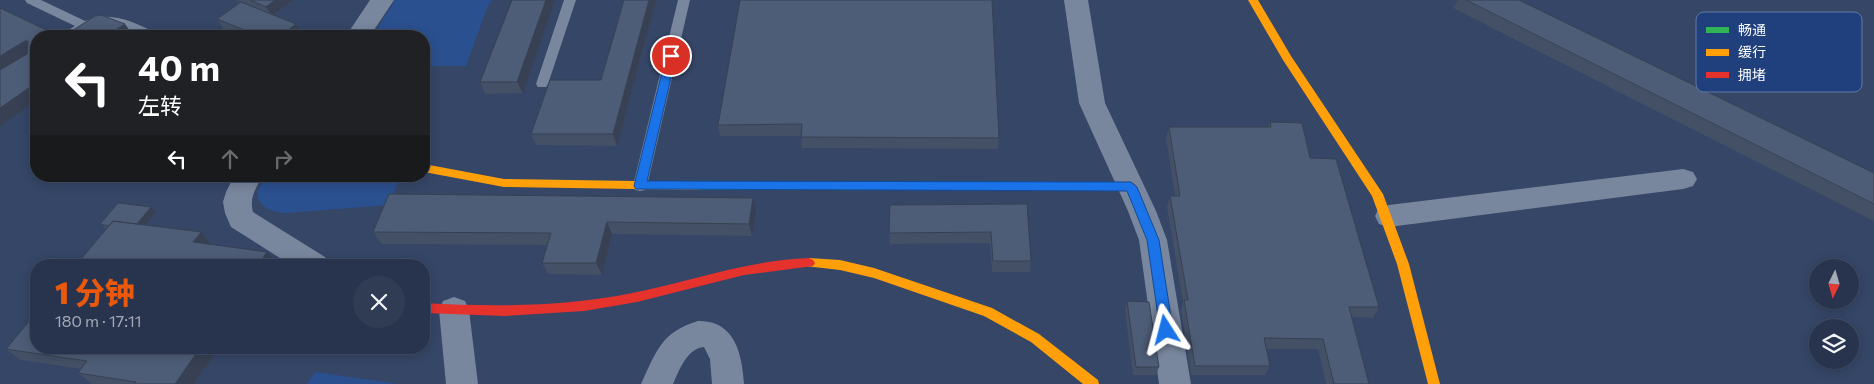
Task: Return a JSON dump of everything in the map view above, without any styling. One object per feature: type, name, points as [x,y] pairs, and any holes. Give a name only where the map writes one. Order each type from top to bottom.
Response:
[{"type":"street","points":[[362,30],[382,0]]},
{"type":"street","points":[[1076,0],[1092,103],[1153,240],[1175,384]]},
{"type":"street","points":[[1253,0],[1287,58],[1377,194],[1389,216],[1398,240],[1434,384]]},
{"type":"street","points":[[430,169],[504,183],[545,186],[1131,187]]},
{"type":"street","points":[[1389,216],[1683,179]]},
{"type":"street","points":[[245,182],[237,196],[237,209],[241,219],[305,259]]},
{"type":"street","points":[[430,308],[538,309],[613,302],[772,266],[807,263],[843,266],[879,273],[976,308],[1014,324],[1043,344],[1093,384]]},
{"type":"street","points":[[454,310],[462,384]]},
{"type":"street","points":[[656,384],[679,344],[690,336],[702,333],[713,337],[722,346],[726,359],[728,384]]},
{"type":"lane","points":[[31,0],[84,24]]},
{"type":"lane","points":[[542,84],[570,0]]},
{"type":"lane","points":[[640,186],[684,0]]},
{"type":"lane","points":[[76,30],[84,24],[100,19],[115,19],[140,30]]},
{"type":"shaded area","points":[[395,0],[492,0],[487,8],[466,66],[430,66],[430,30],[377,30]]},
{"type":"shaded area","points":[[262,182],[398,182],[388,205],[286,213],[270,210],[260,202],[258,190]]},
{"type":"shaded area","points":[[315,372],[398,384],[307,384]]},
{"type":"building","points":[[250,0],[275,0],[266,7]]},
{"type":"building","points":[[512,0],[546,0],[517,82],[480,82]]},
{"type":"building","points":[[624,0],[649,0],[613,134],[531,134],[550,80],[601,80]]},
{"type":"building","points":[[740,0],[992,0],[999,138],[801,137],[802,124],[718,125]]},
{"type":"building","points":[[1466,0],[1519,0],[1696,86],[1696,92],[1708,92],[1874,173],[1874,204]]},
{"type":"building","points":[[241,2],[296,24],[288,30],[244,30],[217,19]]},
{"type":"building","points":[[0,8],[46,30],[30,30],[30,87],[0,108],[0,70],[27,54],[28,41],[0,56]]},
{"type":"building","points":[[101,15],[125,24],[116,30],[73,30],[95,16]]},
{"type":"building","points":[[1270,122],[1302,123],[1310,158],[1336,159],[1379,307],[1349,307],[1369,384],[1334,384],[1323,339],[1264,338],[1270,366],[1195,366],[1184,300],[1188,300],[1170,196],[1180,196],[1169,127],[1271,127]]},
{"type":"building","points":[[389,194],[753,198],[749,224],[607,222],[596,263],[542,263],[551,233],[373,232]]},
{"type":"building","points":[[118,203],[151,207],[137,224],[113,221],[109,226],[100,224]]},
{"type":"building","points":[[1027,204],[1031,261],[993,261],[991,232],[889,233],[890,205]]},
{"type":"building","points":[[113,221],[201,232],[193,242],[267,252],[262,259],[81,259]]},
{"type":"building","points":[[1127,301],[1149,302],[1159,367],[1136,367]]},
{"type":"building","points":[[30,320],[30,353],[6,349]]},
{"type":"building","points":[[40,354],[196,354],[175,384],[135,384],[136,382],[78,373],[87,361]]},
{"type":"traffic: fast","points":[[697,186],[953,186]]},
{"type":"traffic: slow","points":[[1253,0],[1287,58],[1377,194],[1403,264],[1434,384]]},
{"type":"traffic: slow","points":[[430,169],[504,183],[697,186]]},
{"type":"traffic: slow","points":[[809,263],[840,265],[874,273],[988,312],[1035,338],[1093,384]]},
{"type":"traffic: jam","points":[[953,186],[1131,187]]},
{"type":"traffic: jam","points":[[430,308],[504,311],[584,306],[637,297],[744,270],[766,266],[809,263]]},
{"type":"route","points":[[671,56],[640,186],[1131,187],[1153,240],[1166,330]]}]
